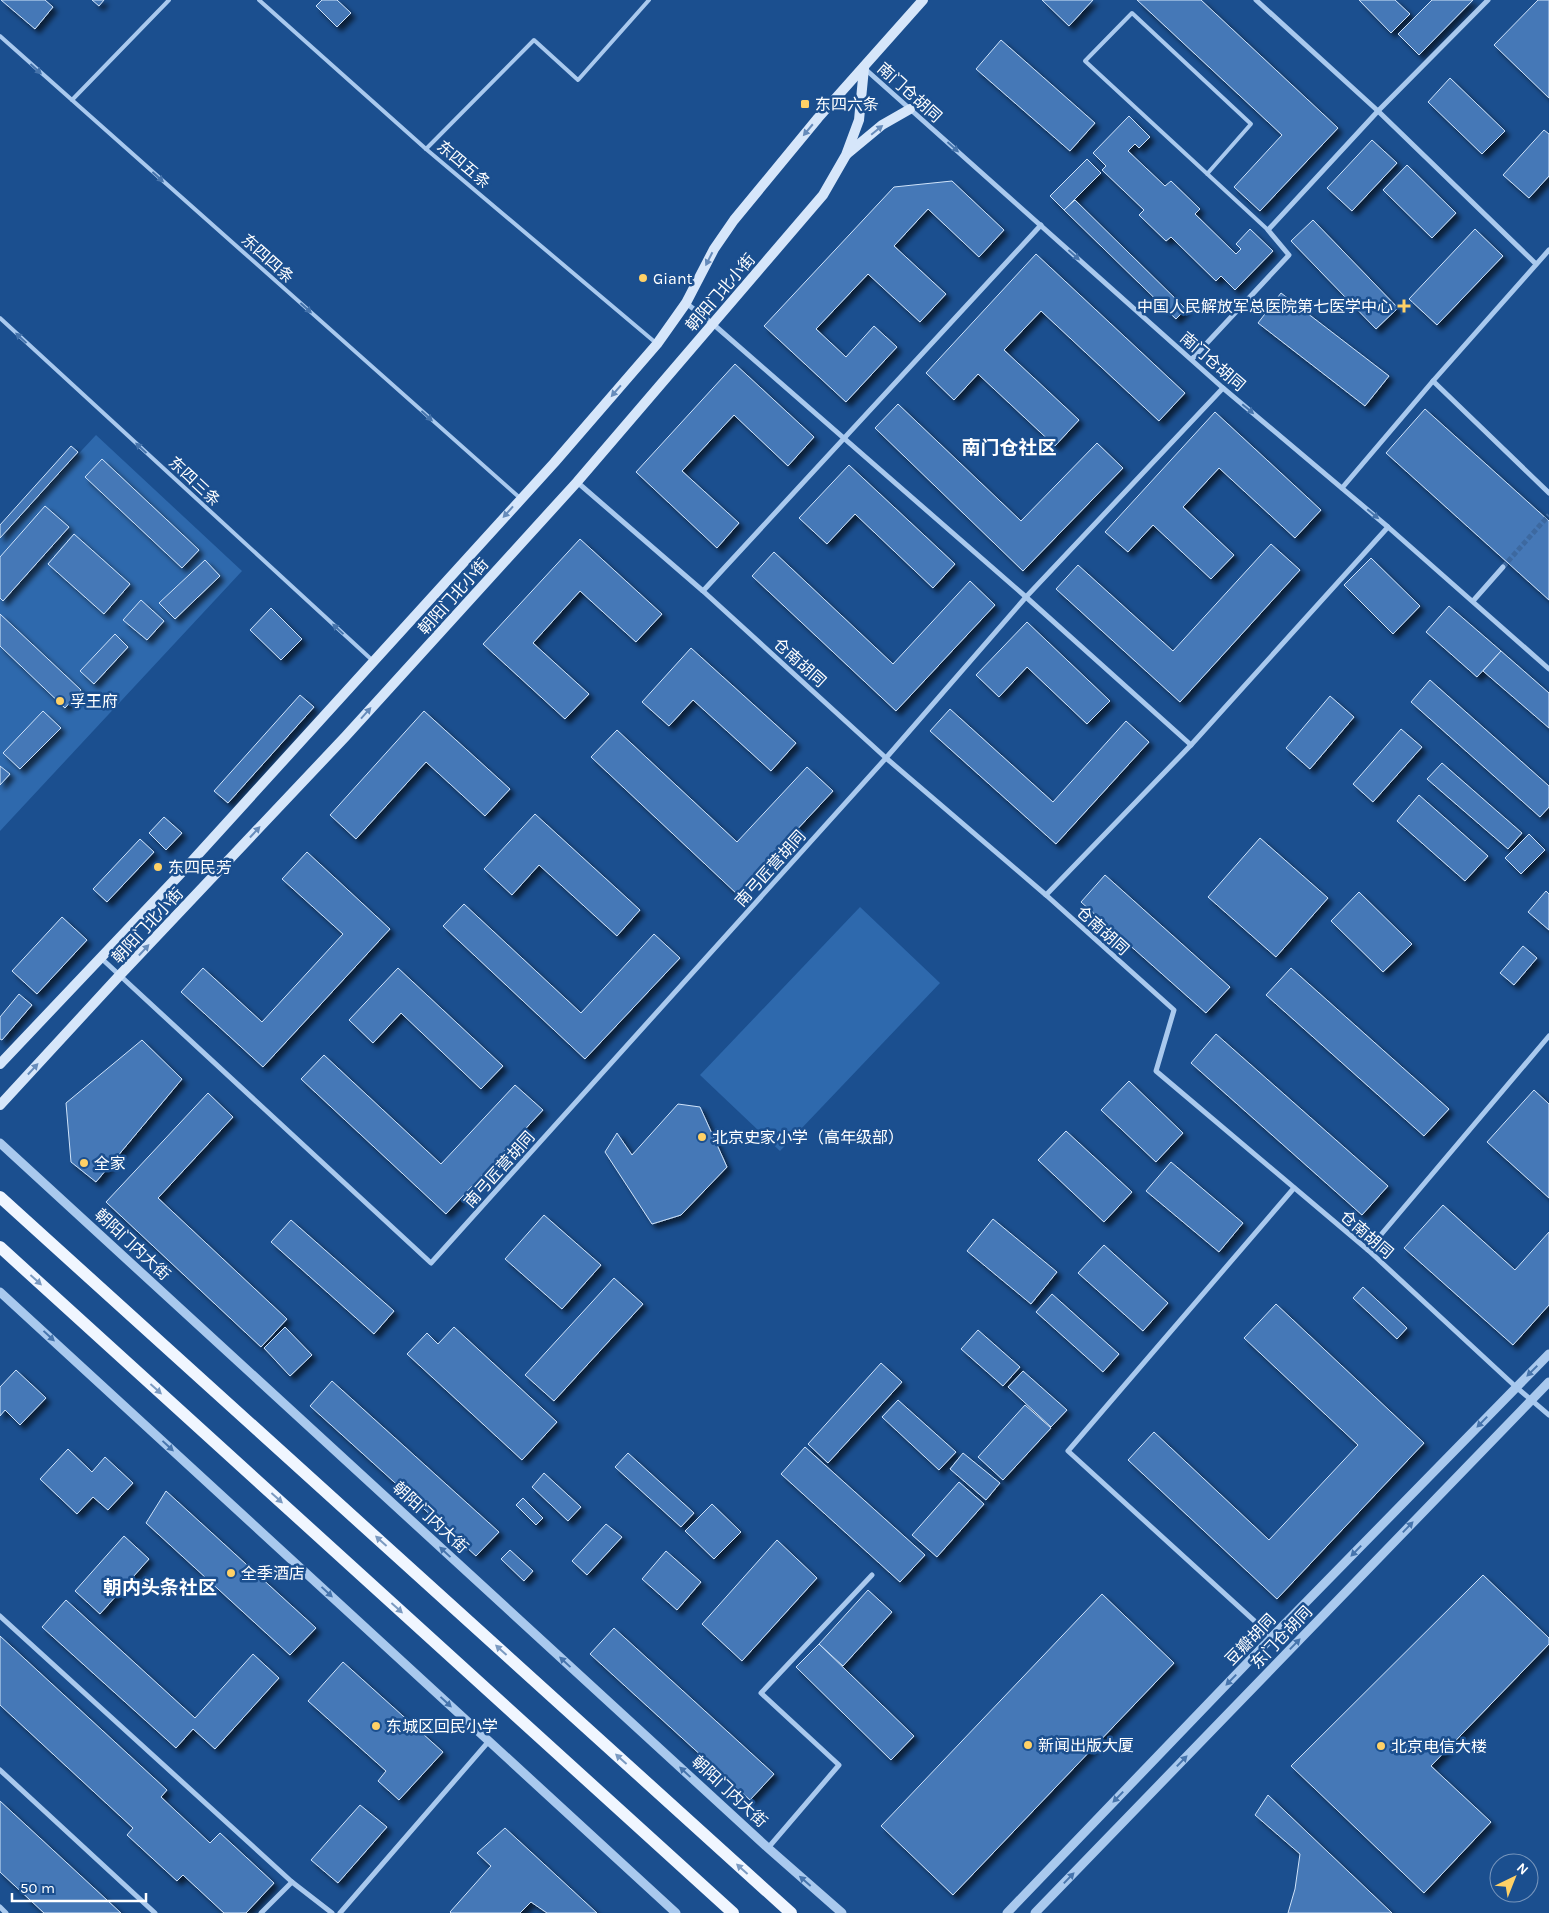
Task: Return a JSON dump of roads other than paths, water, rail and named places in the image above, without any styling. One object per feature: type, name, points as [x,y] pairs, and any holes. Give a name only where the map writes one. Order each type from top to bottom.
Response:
[{"type":"main road","name":"朝阳门北小街","points":[[0,1064],[183,871],[374,662],[657,344],[686,303],[714,249],[734,220],[818,118],[923,0]]},
{"type":"main road","name":"朝阳门北小街","points":[[0,1105],[345,737],[577,482],[823,195],[846,155],[859,120],[864,68]]},
{"type":"main road","points":[[846,155],[882,125],[910,109]]},
{"type":"main road","points":[[0,1197],[791,1913]]},
{"type":"main road","points":[[0,1247],[734,1913]]},
{"type":"street","points":[[1256,0],[1378,111],[1536,264]]},
{"type":"street","points":[[1192,359],[1289,255],[1268,230],[1378,111],[1488,0]]},
{"type":"street","name":"南门仓胡同","points":[[864,68],[1224,388],[1388,526],[1549,669]]},
{"type":"street","points":[[703,592],[1041,225]]},
{"type":"street","points":[[1342,488],[1433,381],[1549,250]]},
{"type":"street","points":[[686,303],[845,438],[1191,745]]},
{"type":"street","points":[[1433,381],[1549,494]]},
{"type":"street","points":[[886,758],[1026,597],[1224,388]]},
{"type":"street","name":"仓南胡同","points":[[577,482],[703,592],[886,758],[1046,896],[1174,1010],[1156,1072],[1368,1250],[1516,1387],[1549,1415]]},
{"type":"street","points":[[1046,896],[1191,745],[1388,526]]},
{"type":"street","points":[[1473,601],[1504,567]]},
{"type":"street","name":"南弓匠营胡同","points":[[101,958],[431,1263],[886,758]]},
{"type":"street","points":[[1368,1250],[1549,1036]]},
{"type":"street","name":"朝阳门内大街","points":[[0,1143],[768,1848],[842,1913]]},
{"type":"street","points":[[1272,1637],[1068,1451],[1294,1188]]},
{"type":"street","points":[[0,1292],[676,1913]]},
{"type":"street","points":[[1516,1387],[1549,1354]]},
{"type":"street","name":"东门仓胡同","points":[[1035,1913],[1549,1382]]},
{"type":"street","name":"豆瓣胡同","points":[[1007,1913],[1516,1387]]},
{"type":"street","points":[[768,1848],[839,1766],[762,1693],[872,1575]]},
{"type":"street","points":[[0,1616],[292,1882],[332,1913]]},
{"type":"street","points":[[340,1913],[489,1741]]},
{"type":"street","points":[[0,1770],[155,1913]]},
{"type":"street","points":[[261,1913],[292,1882]]},
{"type":"street","points":[[0,1907],[6,1913]]},
{"type":"lane","points":[[72,100],[170,0]]},
{"type":"lane","name":"东四五条","points":[[259,0],[426,149],[657,344]]},
{"type":"lane","points":[[426,149],[534,40],[578,80],[649,0]]},
{"type":"lane","points":[[1208,174],[1251,124],[1132,13],[1085,61],[1268,230]]},
{"type":"lane","name":"东四四条","points":[[0,36],[521,498]]},
{"type":"lane","name":"东四三条","points":[[0,318],[374,662]]},
{"type":"tunnel","points":[[1503,567],[1549,515]]},
{"type":"place","name":"东四六条","points":[[805,104]]},
{"type":"place","name":"Giant","points":[[643,278]]},
{"type":"place","name":"中国人民解放军总医院第七医学中心","points":[[1404,306]]},
{"type":"place","name":"孚王府","points":[[60,701]]},
{"type":"place","name":"东四民芳","points":[[158,867]]},
{"type":"place","name":"北京史家小学（高年级部）","points":[[702,1137]]},
{"type":"place","name":"全家","points":[[84,1163]]},
{"type":"place","name":"全季酒店","points":[[231,1573]]},
{"type":"place","name":"东城区回民小学","points":[[376,1726]]},
{"type":"place","name":"新闻出版大厦","points":[[1028,1745]]},
{"type":"place","name":"北京电信大楼","points":[[1381,1746]]},
{"type":"district","name":"南门仓社区","points":[[1009,447]]},
{"type":"district","name":"朝内头条社区","points":[[160,1587]]}]
